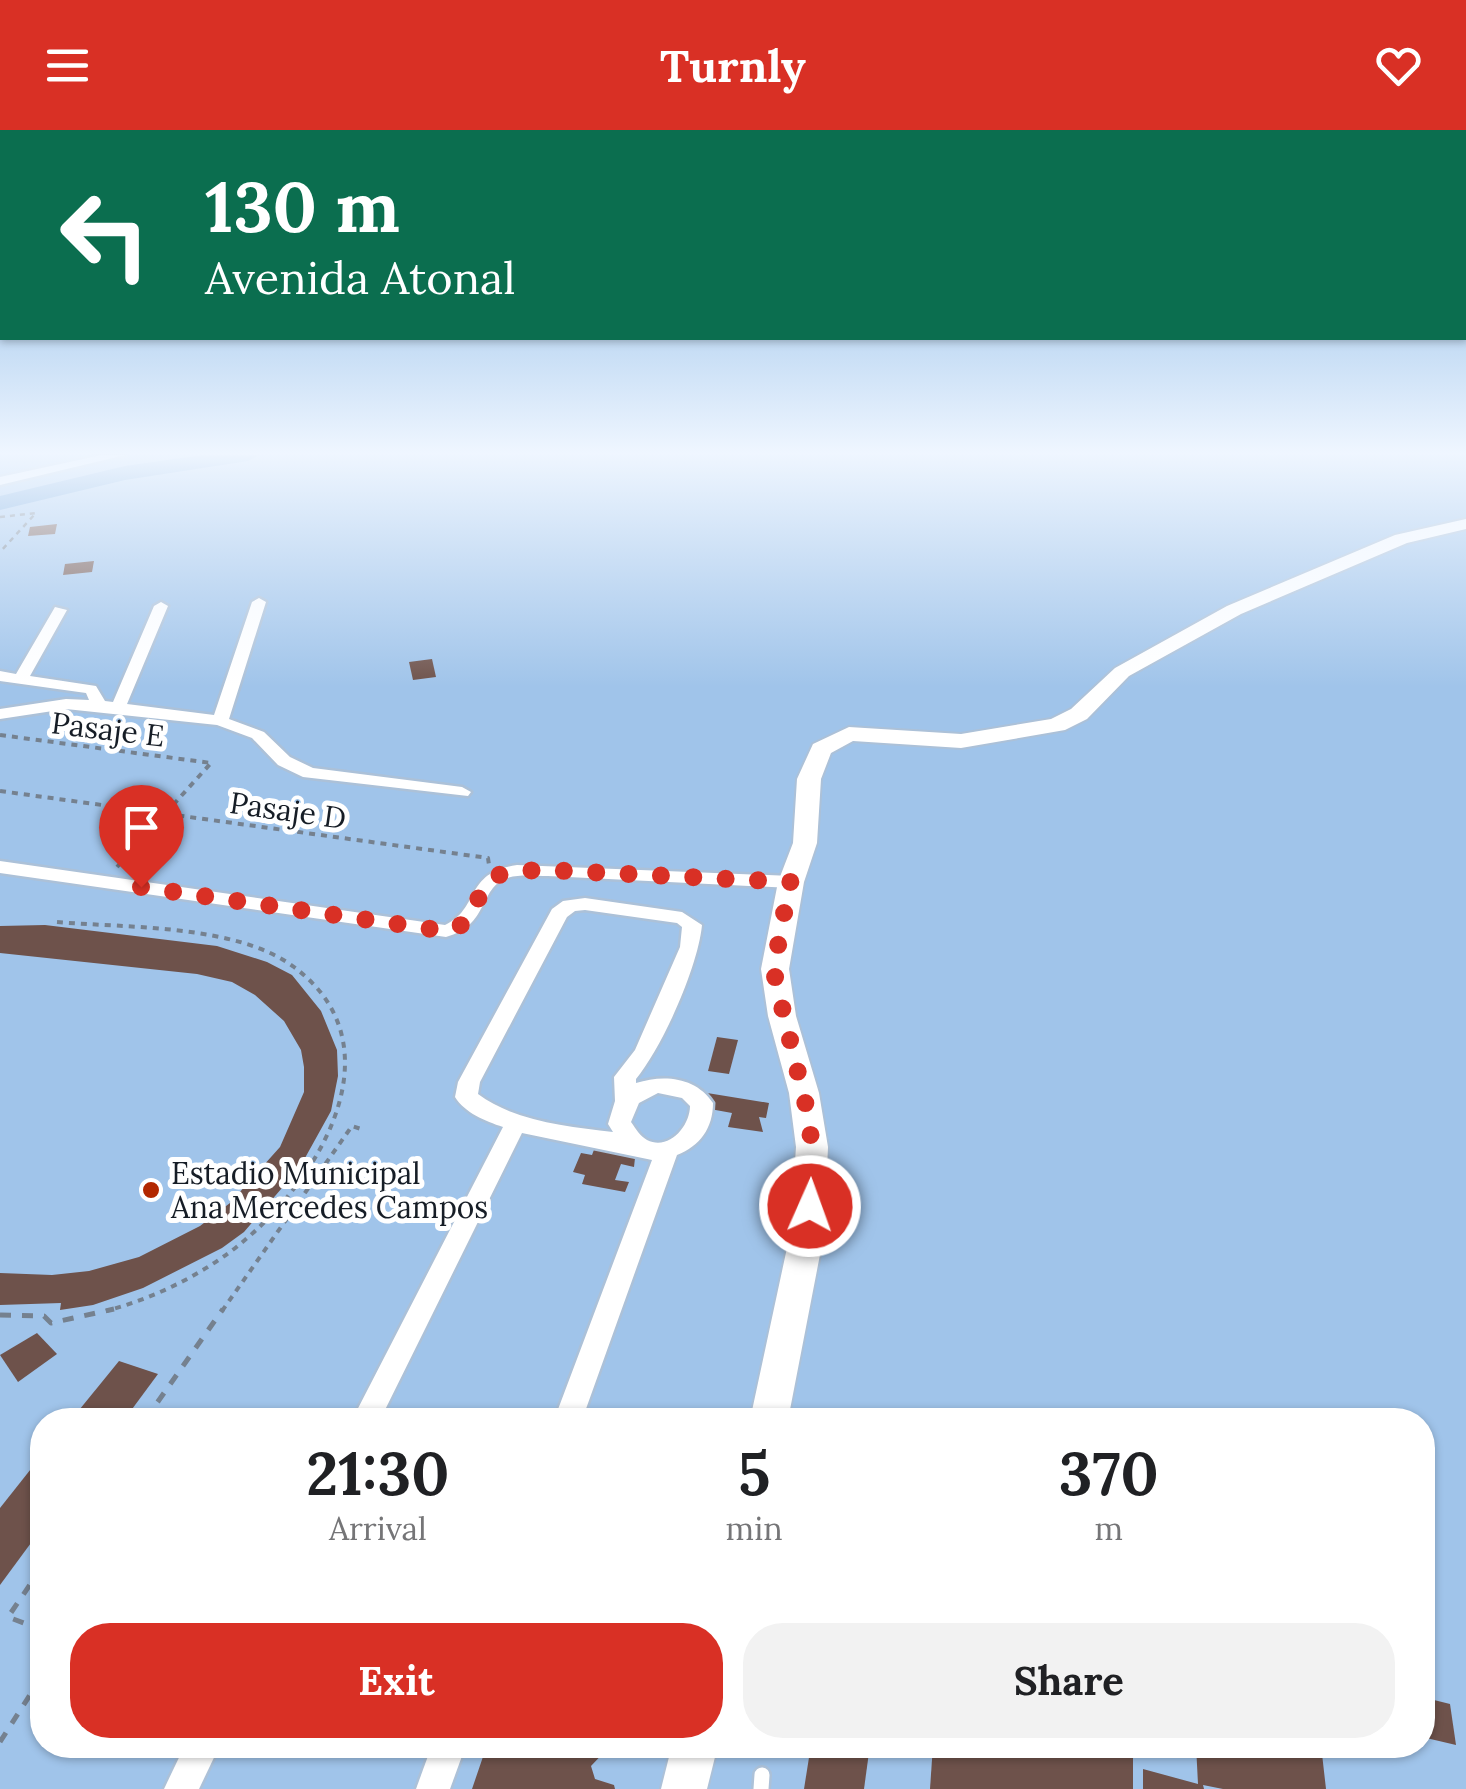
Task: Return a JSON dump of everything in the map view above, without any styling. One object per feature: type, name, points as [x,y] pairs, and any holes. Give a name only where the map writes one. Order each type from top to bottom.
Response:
[{"type":"street","points":[[771,1408],[810,1206],[812,1147],[808,1114],[775,978],[791,882],[805,843],[811,772],[817,755],[831,740],[848,734],[960,741],[1057,725],[1079,714],[1122,672],[1234,610],[1402,540],[1432,532]]},
{"type":"street","points":[[220,721],[259,602]]},
{"type":"street","points":[[118,708],[161,606]]},
{"type":"street","points":[[21,678],[60,610]]},
{"type":"street","points":[[0,676],[91,690],[97,696],[97,705]]},
{"type":"street","points":[[0,714],[66,704],[220,721],[258,735],[284,761],[310,773],[462,792]]},
{"type":"street","points":[[0,867],[446,931],[459,929],[468,921],[488,884],[500,875],[548,870],[791,882]]},
{"type":"street","points":[[570,1133],[623,1106],[635,1093],[658,1086],[682,1089],[700,1103],[703,1112],[698,1132],[680,1146],[668,1149],[636,1144],[570,1133],[516,1123],[476,1108],[466,1097],[470,1082],[559,913],[570,905],[585,904],[682,918],[692,925],[690,947],[644,1054],[625,1077],[623,1106],[619,1124],[625,1136],[636,1144]]},
{"type":"street","points":[[644,1054],[658,1086]]},
{"type":"street","points":[[372,1408],[516,1123]]},
{"type":"street","points":[[572,1408],[668,1149]]},
{"type":"street","points":[[181,1789],[196,1758]]},
{"type":"street","points":[[433,1789],[444,1758]]},
{"type":"street","points":[[684,1789],[692,1758]]},
{"type":"path","points":[[0,552],[22,532]]},
{"type":"path","name":"Pasaje E","points":[[0,735],[211,763]]},
{"type":"path","points":[[103,882],[211,763]]},
{"type":"path","name":"Pasaje D","points":[[0,791],[488,858],[490,870],[500,875]]},
{"type":"path","points":[[0,1316],[44,1316],[51,1322],[95,1316],[169,1289],[228,1254],[256,1230],[309,1167],[326,1140],[346,1085],[347,1059],[338,1019],[312,982],[296,968],[234,943],[57,922]]},
{"type":"path","points":[[153,1408],[352,1126],[364,1130]]},
{"type":"path","points":[[30,1585],[8,1617],[30,1625]]},
{"type":"path","points":[[0,1742],[30,1695]]},
{"type":"shaded area","points":[[0,532],[1466,532],[1466,1789],[0,1789]]},
{"type":"building","points":[[29,532],[55,532],[55,534],[28,536]]},
{"type":"building","points":[[94,561],[92,572],[63,575],[65,564]]},
{"type":"building","points":[[432,659],[436,677],[413,680],[409,662]]},
{"type":"building","points":[[45,925],[217,946],[267,962],[292,975],[321,1011],[337,1050],[338,1076],[331,1111],[300,1167],[244,1232],[222,1248],[143,1288],[93,1305],[60,1310],[61,1303],[0,1305],[0,1273],[52,1275],[89,1271],[139,1257],[200,1226],[230,1203],[280,1147],[304,1092],[304,1067],[301,1050],[284,1021],[255,995],[232,982],[197,974],[0,953],[0,926]]},
{"type":"building","points":[[717,1037],[738,1040],[729,1074],[708,1071]]},
{"type":"building","points":[[701,1092],[769,1103],[766,1118],[759,1117],[763,1132],[728,1127],[732,1113],[710,1109]]},
{"type":"building","points":[[595,1147],[632,1154],[635,1158],[634,1167],[621,1164],[615,1180],[629,1182],[625,1192],[582,1184],[585,1175],[573,1172],[581,1153],[592,1155]]},
{"type":"building","points":[[37,1333],[57,1354],[18,1382],[0,1355]]},
{"type":"building","points":[[119,1361],[158,1374],[133,1408],[81,1408]]},
{"type":"building","points":[[30,1470],[30,1544],[0,1585],[0,1508]]},
{"type":"building","points":[[1435,1700],[1450,1704],[1456,1745],[1435,1740]]},
{"type":"building","points":[[483,1758],[599,1758],[591,1766],[595,1779],[614,1785],[615,1789],[472,1789]]},
{"type":"building","points":[[809,1758],[868,1758],[864,1789],[804,1789]]},
{"type":"building","points":[[932,1758],[1133,1758],[1133,1789],[930,1789]]},
{"type":"building","points":[[1197,1758],[1322,1758],[1326,1789],[1223,1789],[1203,1785],[1204,1789],[1143,1789],[1143,1769],[1198,1784]]},
{"type":"place","name":"Estadio Municipal Ana Mercedes Campos","points":[[151,1190]]},
{"type":"route","points":[[141,887],[446,931],[459,929],[468,921],[488,884],[510,872],[548,870],[791,882],[775,978],[808,1114],[812,1147],[810,1206]]}]
